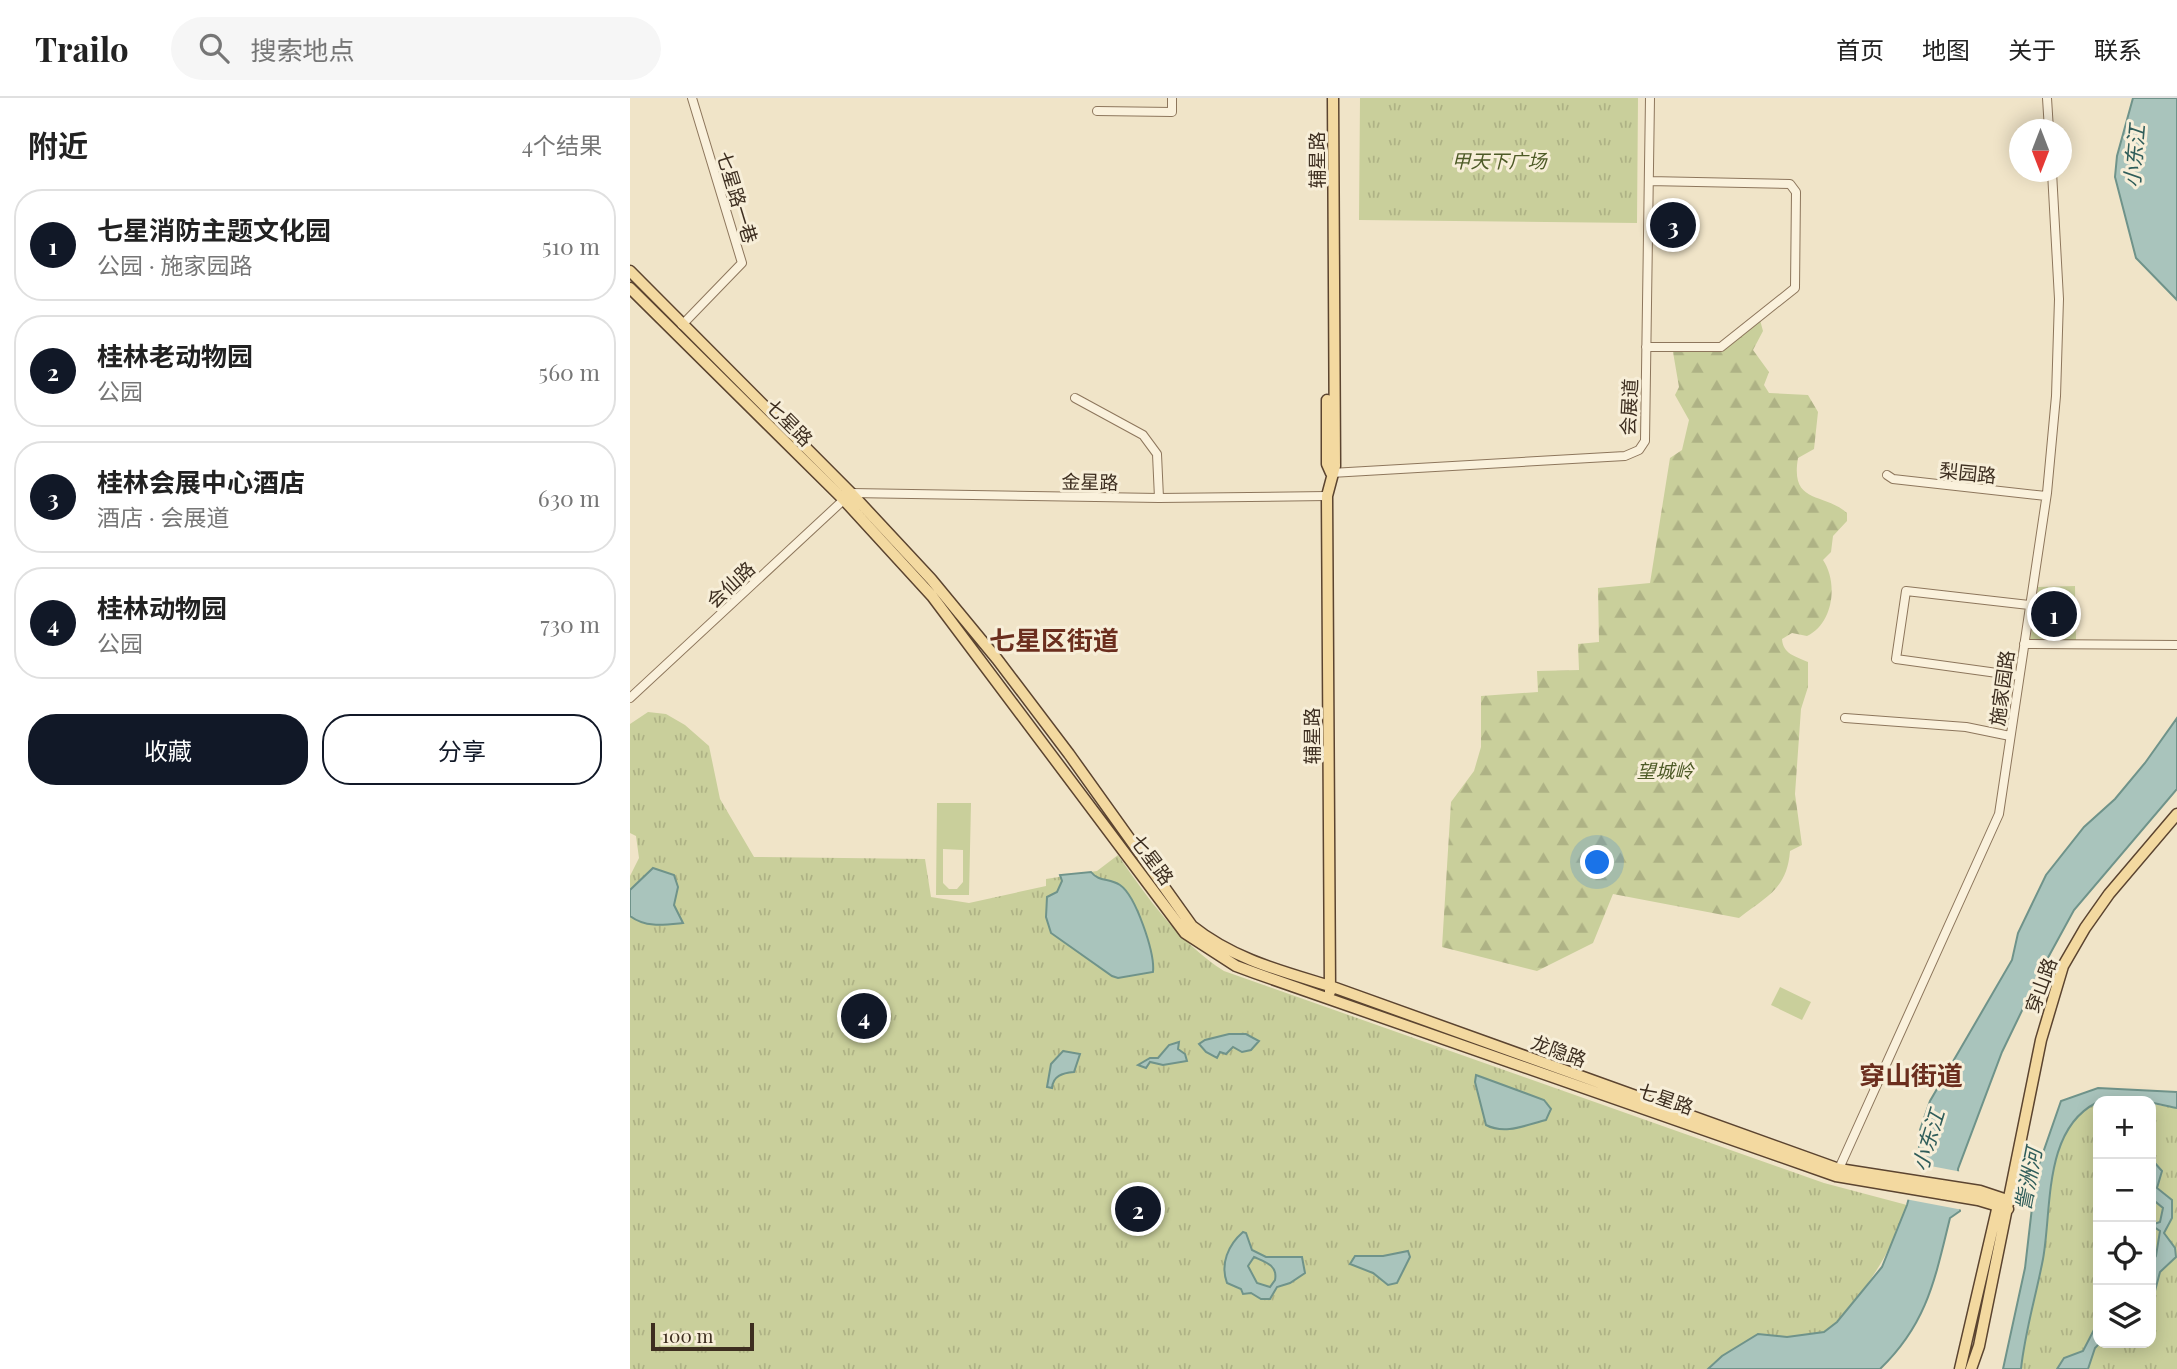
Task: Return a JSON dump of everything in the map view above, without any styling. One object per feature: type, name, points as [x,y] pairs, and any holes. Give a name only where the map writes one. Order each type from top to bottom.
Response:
[{"type":"main road","name":"辅星路","points":[[1326,98],[1327,464],[1331,473]]},
{"type":"main road","name":"辅星路","points":[[1330,999],[1327,496],[1335,466],[1333,98]]},
{"type":"main road","name":"七星路","points":[[630,271],[848,497],[932,596],[1185,933],[1236,965],[1837,1173]]},
{"type":"main road","name":"七星路","points":[[630,288],[923,570],[998,659],[1192,926],[1214,944]]},
{"type":"main road","name":"穿山路","points":[[1960,1369],[2004,1204],[2041,1040],[2063,966],[2109,894],[2177,814]]},
{"type":"main road","name":"龙隐路","points":[[1214,944],[1255,963],[1330,986],[1837,1173],[1979,1195],[2004,1204]]},
{"type":"main road","name":"穿山路","points":[[1971,1369],[1979,1346],[2004,1204]]},
{"type":"street","name":"七星路一巷","points":[[682,325],[742,263],[692,98]]},
{"type":"street","points":[[1097,111],[1172,112],[1172,98]]},
{"type":"street","name":"会展道","points":[[1331,473],[1632,453],[1645,441],[1650,98]]},
{"type":"street","points":[[2048,98],[2049,119]]},
{"type":"street","points":[[1646,347],[1721,347],[1795,288],[1796,192],[1790,184],[1649,181]]},
{"type":"street","name":"施家园路","points":[[1837,1173],[1996,822],[2046,496],[2059,331],[2052,182]]},
{"type":"street","points":[[1075,398],[1143,435],[1157,454],[1158,498]]},
{"type":"street","name":"梨园路","points":[[1887,475],[1893,479],[2046,496]]},
{"type":"street","name":"金星路","points":[[848,497],[1327,496]]},
{"type":"street","name":"会仙路","points":[[630,698],[848,497]]},
{"type":"street","points":[[2019,676],[1896,659],[1906,591],[2029,605]]},
{"type":"street","points":[[2024,644],[2177,645]]},
{"type":"street","points":[[1845,718],[1966,727],[2010,736]]},
{"type":"green space","name":"甲天下广场","points":[[1360,98],[1638,98],[1637,223],[1359,220]]},
{"type":"green space","name":"望城岭","points":[[1760,320],[1763,331],[1753,350],[1769,372],[1764,385],[1769,393],[1808,395],[1818,412],[1814,449],[1798,458],[1799,483],[1810,495],[1847,513],[1847,521],[1833,536],[1831,552],[1823,560],[1831,579],[1832,590],[1828,612],[1823,622],[1807,636],[1792,633],[1782,639],[1787,651],[1808,662],[1808,687],[1801,709],[1795,794],[1802,845],[1790,851],[1785,874],[1774,890],[1739,918],[1613,894],[1593,943],[1537,971],[1442,947],[1451,802],[1474,771],[1481,747],[1481,696],[1538,692],[1537,671],[1579,670],[1578,644],[1599,642],[1598,588],[1650,583],[1670,458],[1682,450],[1689,420],[1675,395],[1679,387],[1673,352],[1722,352]]},
{"type":"green space","points":[[2075,586],[2076,641],[2030,642],[2038,587]]},
{"type":"green space","points":[[648,712],[666,714],[685,725],[709,746],[720,799],[754,857],[925,859],[931,897],[969,903],[1046,886],[1046,879],[1097,871],[1118,855],[1179,933],[1224,971],[1824,1183],[1907,1205],[1896,1233],[1871,1278],[1843,1316],[1831,1327],[1807,1337],[1758,1334],[1708,1369],[630,1369],[630,876],[639,858],[636,836],[630,833],[630,724]]},
{"type":"green space","points":[[937,803],[971,803],[969,895],[936,895]],"holes":[[[943,849],[963,850],[963,882],[957,889],[949,889],[943,883]]]},
{"type":"green space","points":[[1780,987],[1811,1002],[1802,1020],[1771,1005]]},
{"type":"green space","points":[[2093,1105],[2093,1348],[2156,1348],[2156,1105],[2177,1108],[2177,1369],[2021,1369],[2044,1253],[2054,1168],[2068,1129],[2081,1113]]},
{"type":"water","name":"小东江","points":[[2133,98],[2177,98],[2177,300],[2136,258],[2115,177],[2117,156]]},
{"type":"water","name":"小东江","points":[[2177,718],[2177,789],[2074,910],[2044,965],[2002,1052],[1958,1169],[1960,1211],[1950,1218],[1934,1281],[1909,1335],[1880,1369],[1708,1369],[1722,1356],[1758,1334],[1787,1337],[1824,1332],[1837,1322],[1882,1267],[1907,1205],[1918,1165],[1920,1130],[1930,1101],[2012,960],[2018,933],[2046,875],[2084,827],[2115,799]]},
{"type":"water","points":[[653,868],[674,875],[678,887],[674,905],[683,923],[649,924],[630,916],[630,890]]},
{"type":"water","points":[[1091,872],[1097,877],[1120,885],[1126,891],[1138,912],[1148,939],[1153,972],[1118,978],[1112,976],[1051,933],[1046,917],[1047,897],[1057,892],[1062,881],[1060,875]]},
{"type":"water","points":[[1229,1034],[1246,1034],[1259,1041],[1251,1050],[1242,1052],[1233,1047],[1226,1054],[1220,1052],[1217,1058],[1199,1044],[1205,1040]]},
{"type":"water","points":[[1179,1042],[1178,1049],[1185,1054],[1187,1061],[1163,1065],[1150,1062],[1146,1068],[1138,1065],[1150,1058],[1158,1058],[1169,1045]]},
{"type":"water","points":[[1063,1051],[1080,1054],[1074,1072],[1059,1076],[1052,1088],[1047,1087],[1051,1064]]},
{"type":"water","points":[[1476,1075],[1544,1100],[1551,1109],[1546,1120],[1508,1129],[1486,1125],[1475,1082]]},
{"type":"water","points":[[2098,1088],[2177,1092],[2177,1108],[2156,1104],[2156,1096],[2093,1096],[2093,1105],[2079,1115],[2067,1132],[2058,1151],[2053,1173],[2043,1259],[2021,1369],[2003,1369],[2025,1268],[2036,1173],[2061,1101]]},
{"type":"water","points":[[2156,1164],[2162,1171],[2157,1188],[2172,1200],[2172,1218],[2164,1233],[2175,1248],[2176,1257],[2160,1272],[2156,1287],[2156,1256],[2160,1231],[2156,1228],[2156,1223],[2160,1222],[2163,1208],[2156,1202]]},
{"type":"water","points":[[1243,1232],[1246,1233],[1252,1250],[1266,1257],[1302,1257],[1305,1273],[1290,1283],[1277,1287],[1270,1299],[1261,1299],[1251,1293],[1243,1294],[1241,1289],[1227,1283],[1224,1269],[1227,1255]],"holes":[[[1254,1257],[1273,1267],[1275,1280],[1270,1287],[1257,1283],[1248,1266]]]},
{"type":"water","points":[[1408,1251],[1410,1257],[1397,1283],[1388,1285],[1373,1273],[1350,1264],[1355,1256],[1383,1256]]},
{"type":"water","points":[[2093,1332],[2095,1348],[2088,1369],[2057,1369],[2064,1358],[2083,1351]]},
{"type":"pier","points":[[1915,1163],[1962,1172],[1963,1210],[1905,1199]]},
{"type":"place","name":"桂林会展中心酒店","points":[[1673,225]]},
{"type":"place","name":"七星消防主题文化园","points":[[2054,614]]},
{"type":"place","name":"桂林动物园","points":[[864,1016]]},
{"type":"place","name":"桂林老动物园","points":[[1138,1209]]},
{"type":"district","name":"七星区街道","points":[[1054,639]]},
{"type":"district","name":"穿山街道","points":[[1911,1074]]},
{"type":"water label","name":"訾洲河","points":[[2027,1179]]}]
